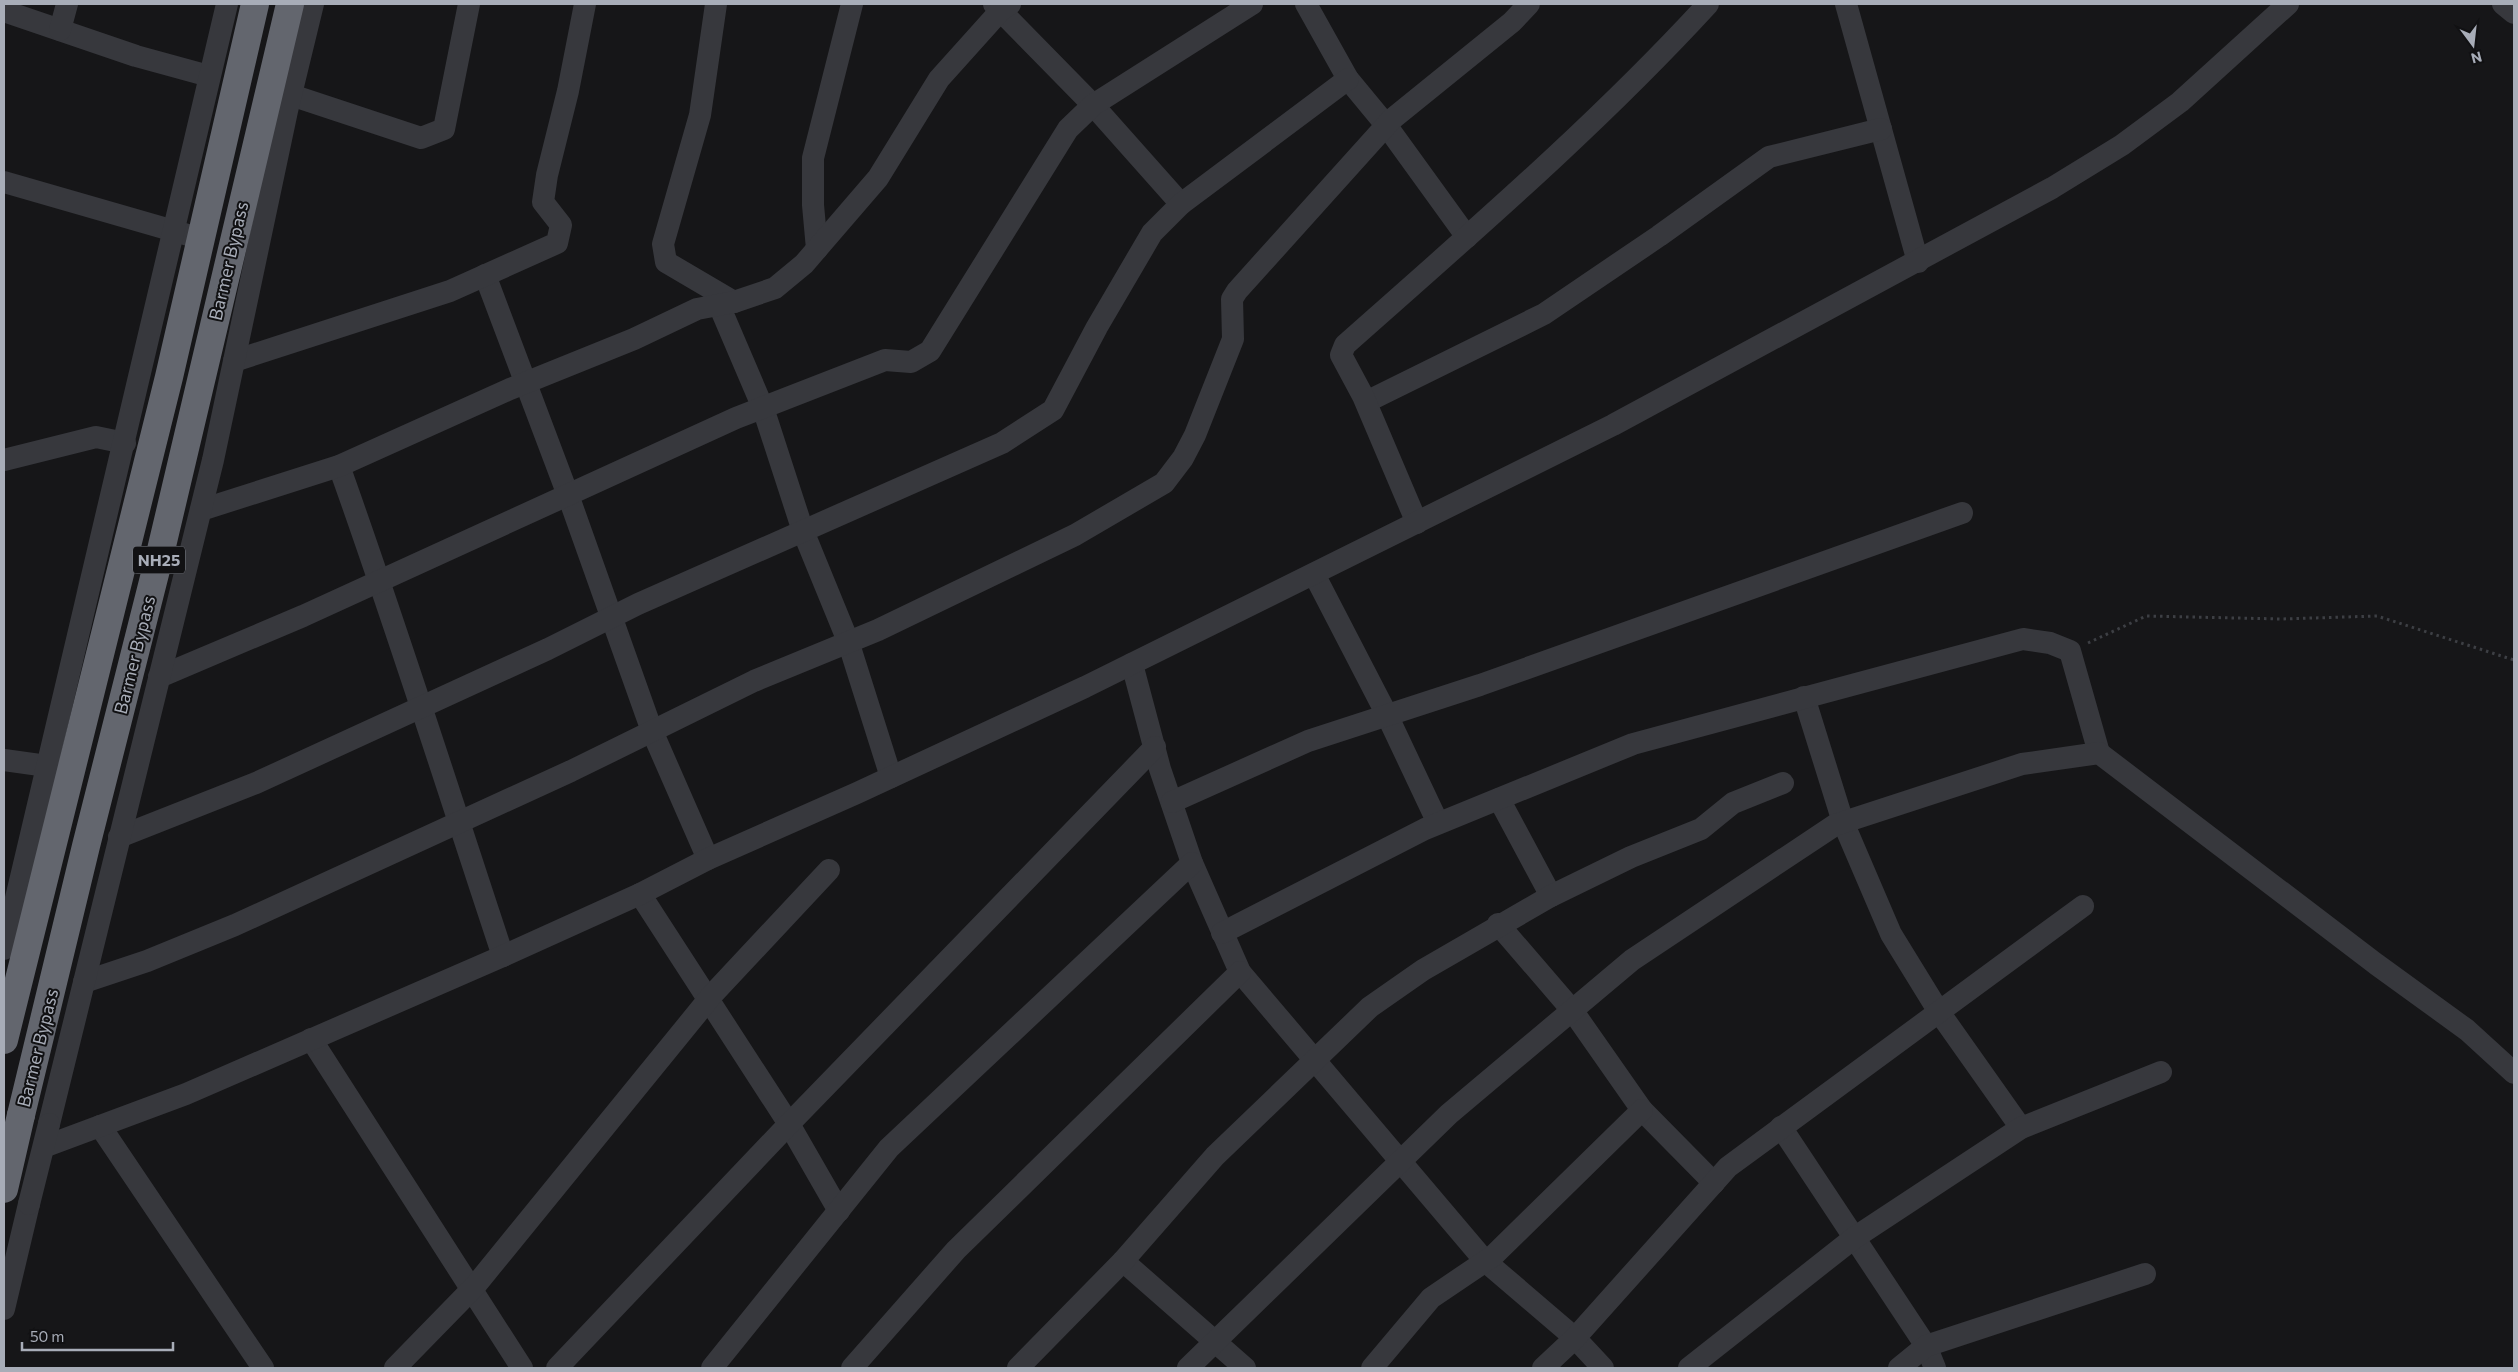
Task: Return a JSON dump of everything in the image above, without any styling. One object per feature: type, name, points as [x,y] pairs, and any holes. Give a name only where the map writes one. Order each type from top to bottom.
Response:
[{"type":"highway","name":"Barmer Bypass","points":[[4,1040],[166,386],[255,4]]},
{"type":"highway","name":"Barmer Bypass","points":[[4,1189],[86,846],[162,550],[290,4]]},
{"type":"street","points":[[60,30],[67,4]]},
{"type":"street","points":[[4,949],[125,443],[227,4]]},
{"type":"street","points":[[4,1309],[29,1204],[49,1134],[119,837],[201,510],[312,4]]},
{"type":"street","points":[[291,96],[421,138],[444,129],[469,4]]},
{"type":"street","points":[[234,361],[450,291],[558,243],[561,225],[543,202],[546,175],[568,91],[586,4]]},
{"type":"street","points":[[716,4],[700,115],[664,244],[666,262],[726,303],[803,531],[848,641],[891,777]]},
{"type":"street","points":[[817,249],[813,205],[813,158],[852,4]]},
{"type":"street","points":[[159,677],[380,581],[763,408],[885,360],[911,362],[930,351],[1068,130],[1093,105],[1252,4]]},
{"type":"street","points":[[1306,4],[1348,79],[1386,125],[1467,236]]},
{"type":"street","points":[[84,982],[147,961],[226,928],[652,731],[754,680],[878,630],[1076,535],[1164,483],[1172,476],[1195,435],[1233,339],[1232,299],[1237,291],[1386,125],[1512,22],[1529,4]]},
{"type":"street","points":[[1416,523],[1366,402],[1341,355],[1345,345],[1467,236],[1653,64],[1708,4]]},
{"type":"street","points":[[1846,4],[1918,262]]},
{"type":"street","points":[[49,1134],[100,1126],[186,1094],[503,956],[640,894],[708,860],[1132,664],[1604,429],[1918,262],[2052,188],[2122,145],[2180,102],[2288,4]]},
{"type":"street","points":[[2503,4],[2514,12]]},
{"type":"street","points":[[201,510],[339,466],[525,383],[634,339],[697,309],[726,303],[775,288],[804,264],[878,178],[939,79],[1002,6],[1182,204]]},
{"type":"street","points":[[4,10],[136,56],[209,76]]},
{"type":"street","points":[[119,837],[256,783],[612,617],[1002,443],[1053,410],[1102,318],[1152,233],[1182,204],[1348,79]]},
{"type":"street","points":[[1366,402],[1544,314],[1659,236],[1769,156],[1881,129]]},
{"type":"street","points":[[4,182],[201,238]]},
{"type":"street","points":[[485,275],[568,495],[652,731],[708,860]]},
{"type":"street","points":[[4,460],[96,437],[125,443]]},
{"type":"street","points":[[339,466],[380,581],[420,708],[503,956]]},
{"type":"street","points":[[1172,802],[1308,741],[1480,685],[1962,513]]},
{"type":"street","points":[[1314,574],[1387,715],[1438,823]]},
{"type":"street","points":[[1222,933],[1438,823],[1633,744],[2023,639],[2050,642],[2070,651],[2099,753],[2467,1030],[2514,1073]]},
{"type":"street","points":[[1132,664],[1155,747],[1192,863],[1240,972],[1485,1261],[1575,1338],[1603,1368]]},
{"type":"street","points":[[1804,697],[1843,822],[1891,934],[1939,1012],[2021,1128]]},
{"type":"street","points":[[557,1368],[788,1124],[1155,747]]},
{"type":"street","points":[[1188,1368],[1449,1114],[1632,960],[1835,825],[2022,764],[2099,753]]},
{"type":"street","points":[[4,760],[47,766]]},
{"type":"street","points":[[1018,1368],[1123,1261],[1215,1156],[1370,1007],[1423,970],[1498,924],[1630,857],[1701,829],[1733,803],[1784,783]]},
{"type":"street","points":[[1498,799],[1551,896]]},
{"type":"street","points":[[712,1368],[889,1148],[1192,863]]},
{"type":"street","points":[[395,1368],[472,1290],[708,999],[829,870]]},
{"type":"street","points":[[640,894],[788,1124],[838,1211]]},
{"type":"street","points":[[1543,1368],[1575,1338],[1728,1167],[1780,1127],[2084,906]]},
{"type":"street","points":[[1498,924],[1572,1010],[1642,1110],[1714,1183]]},
{"type":"street","points":[[852,1368],[956,1250],[1240,972]]},
{"type":"street","points":[[311,1039],[522,1368]]},
{"type":"street","points":[[1689,1368],[1854,1238],[2021,1128],[2161,1072]]},
{"type":"street","points":[[1372,1368],[1431,1298],[1493,1256],[1642,1110]]},
{"type":"street","points":[[100,1126],[263,1368]]},
{"type":"street","points":[[1780,1127],[1926,1346],[1935,1368]]},
{"type":"street","points":[[1123,1261],[1245,1368]]},
{"type":"street","points":[[1899,1368],[1926,1346],[2145,1274]]},
{"type":"path","points":[[2070,651],[2146,616],[2281,619],[2377,616],[2514,660]]}]
